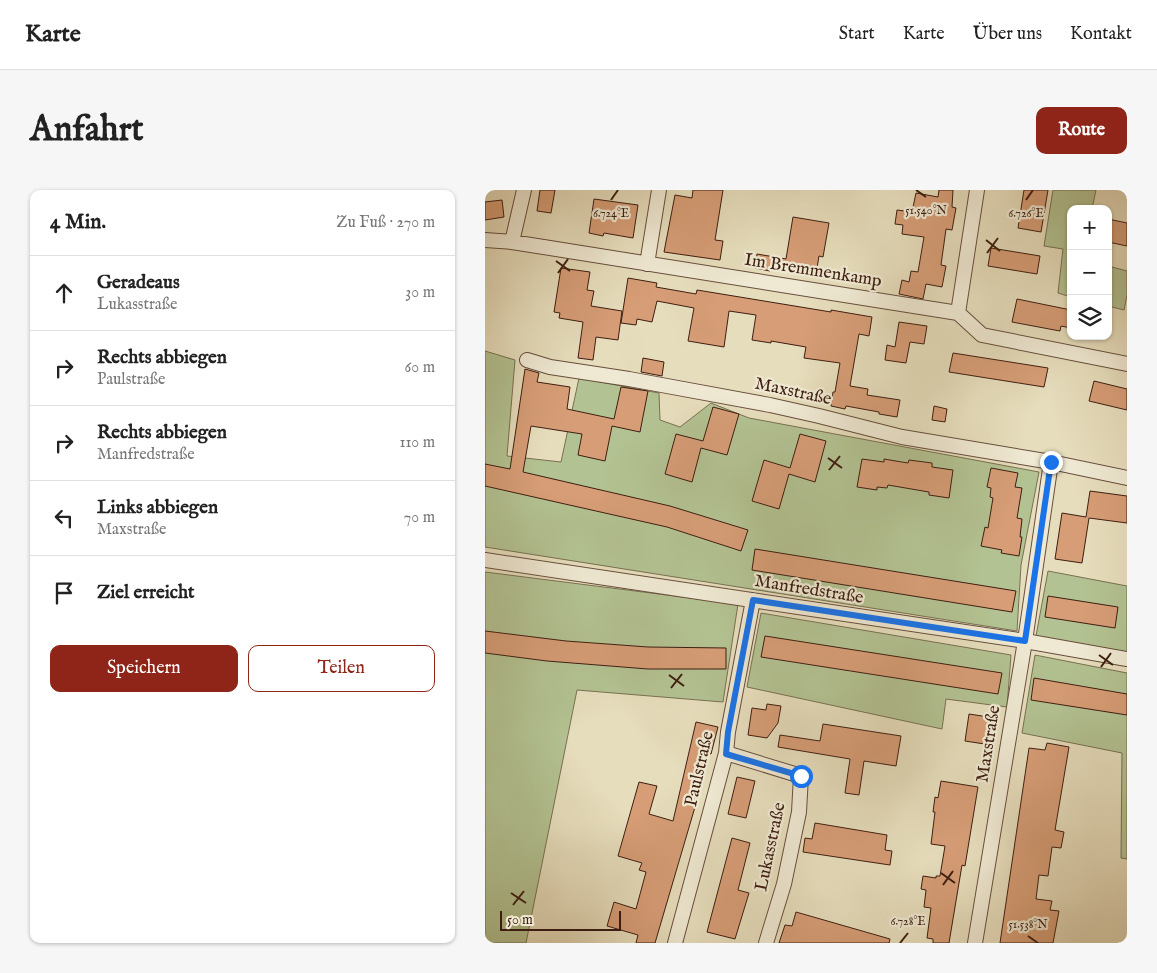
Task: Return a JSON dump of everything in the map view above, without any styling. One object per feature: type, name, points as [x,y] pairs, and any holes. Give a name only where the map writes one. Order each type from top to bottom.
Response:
[{"type":"street","points":[[512,242],[524,190]]},
{"type":"street","points":[[647,264],[659,190]]},
{"type":"street","points":[[977,190],[958,313],[982,335],[1127,364]]},
{"type":"street","name":"Im Bremmenkamp","points":[[485,240],[512,242],[958,313]]},
{"type":"street","name":"Maxstraße","points":[[527,360],[550,366],[746,400],[902,437],[1051,462],[1127,478]]},
{"type":"street","name":"Maxstraße","points":[[975,943],[1025,641],[1051,462]]},
{"type":"street","name":"Manfredstraße","points":[[485,560],[1025,641],[1127,659]]},
{"type":"street","name":"Paulstraße","points":[[675,943],[726,754],[728,732],[753,600]]},
{"type":"street","name":"Lukasstraße","points":[[726,754],[801,776],[799,812],[784,884],[766,943]]},
{"type":"green space","points":[[1053,190],[1096,190],[1093,205],[1067,205],[1067,296],[1058,293],[1063,249],[1044,246]]},
{"type":"green space","points":[[1112,267],[1127,271],[1127,295],[1124,310],[1112,307]]},
{"type":"green space","points":[[485,351],[515,360],[507,456],[561,462],[579,378],[659,393],[660,420],[680,427],[711,403],[749,418],[1039,472],[1021,565],[1017,631],[485,547]]},
{"type":"green space","points":[[1048,571],[1127,586],[1127,652],[1036,636]]},
{"type":"green space","points":[[485,572],[738,604],[723,702],[577,690],[526,943],[485,943]]},
{"type":"green space","points":[[761,613],[1011,655],[1007,707],[946,699],[942,729],[747,687]]},
{"type":"green space","points":[[1035,655],[1127,673],[1127,859],[1121,858],[1122,753],[1022,733]]},
{"type":"building","points":[[540,190],[555,190],[551,213],[537,211]]},
{"type":"building","points":[[693,190],[723,190],[715,240],[723,241],[720,260],[664,252],[675,195],[692,198]]},
{"type":"building","points":[[939,190],[953,190],[952,207],[956,208],[952,230],[946,229],[941,265],[946,266],[942,287],[926,284],[923,299],[899,294],[902,280],[909,282],[911,271],[918,272],[924,237],[902,234],[903,225],[895,224],[897,210],[912,212],[916,193],[938,197]]},
{"type":"building","points":[[1024,190],[1048,190],[1041,232],[1018,228]]},
{"type":"building","points":[[594,199],[638,205],[633,238],[604,233],[603,236],[589,233]]},
{"type":"building","points":[[502,200],[504,217],[485,220],[485,202]]},
{"type":"building","points":[[793,217],[829,223],[823,257],[819,256],[816,274],[770,268],[770,271],[755,268],[757,254],[786,259]]},
{"type":"building","points":[[1112,220],[1127,223],[1127,246],[1112,243]]},
{"type":"building","points":[[991,248],[1040,256],[1037,274],[988,266]]},
{"type":"building","points":[[561,268],[590,272],[587,290],[594,291],[591,306],[622,311],[618,340],[596,337],[593,360],[578,358],[583,322],[559,318],[560,313],[554,312]]},
{"type":"building","points":[[628,278],[657,283],[656,287],[696,294],[697,290],[872,317],[869,336],[859,334],[850,386],[868,389],[867,395],[900,400],[897,417],[846,406],[845,409],[831,406],[840,363],[804,358],[806,347],[752,340],[756,315],[729,311],[724,347],[688,341],[694,308],[657,301],[652,322],[637,319],[636,325],[621,323]]},
{"type":"building","points":[[1017,299],[1067,309],[1067,327],[1061,326],[1060,331],[1012,322]]},
{"type":"building","points":[[899,322],[927,326],[924,344],[910,342],[906,363],[885,360],[887,345],[895,347]]},
{"type":"building","points":[[953,353],[1048,368],[1044,387],[949,372]]},
{"type":"building","points":[[643,358],[664,362],[662,376],[641,372]]},
{"type":"building","points":[[525,369],[539,373],[537,382],[570,387],[567,409],[614,419],[621,387],[648,391],[640,432],[612,426],[605,461],[578,455],[582,434],[531,426],[523,472],[670,506],[748,530],[741,551],[667,527],[485,486],[485,464],[510,469]]},
{"type":"building","points":[[1094,381],[1127,389],[1127,410],[1089,401]]},
{"type":"building","points":[[934,406],[947,409],[945,422],[932,420]]},
{"type":"building","points":[[713,407],[739,414],[727,455],[701,448],[692,482],[665,474],[676,434],[703,441]]},
{"type":"building","points":[[800,434],[826,441],[815,482],[789,474],[779,509],[752,501],[764,460],[790,468]]},
{"type":"building","points":[[862,459],[884,462],[884,459],[908,463],[909,460],[932,463],[932,467],[953,470],[949,498],[929,495],[929,492],[888,485],[887,488],[877,487],[877,490],[857,487]]},
{"type":"building","points":[[991,468],[1018,473],[1015,487],[1022,488],[1017,518],[1022,519],[1019,556],[1001,553],[1002,550],[981,546],[985,527],[988,528],[993,498],[990,497],[991,488],[987,487]]},
{"type":"building","points":[[1090,491],[1127,496],[1127,523],[1089,518],[1082,563],[1055,559],[1062,513],[1086,517]]},
{"type":"building","points":[[755,549],[1016,591],[1012,612],[752,570]]},
{"type":"building","points":[[1048,596],[1118,607],[1115,628],[1045,617]]},
{"type":"building","points":[[485,631],[566,641],[648,647],[726,648],[726,669],[648,669],[547,661],[485,653]]},
{"type":"building","points":[[765,636],[1002,673],[998,694],[761,657]]},
{"type":"building","points":[[1034,678],[1127,694],[1127,715],[1031,700]]},
{"type":"building","points":[[767,704],[781,706],[778,723],[767,738],[748,735],[752,708],[766,710]]},
{"type":"building","points":[[969,714],[995,718],[991,745],[965,741]]},
{"type":"building","points":[[696,722],[718,727],[711,754],[708,753],[695,807],[655,943],[636,943],[638,935],[607,926],[614,902],[636,909],[646,872],[639,870],[642,863],[618,856],[639,782],[657,786],[649,814],[673,821]]},
{"type":"building","points":[[823,724],[901,736],[896,766],[864,761],[859,795],[845,793],[850,759],[778,747],[780,735],[820,741]]},
{"type":"building","points":[[1047,743],[1069,747],[1055,830],[1064,832],[1061,848],[1052,847],[1048,876],[1039,875],[1036,899],[1052,901],[1050,910],[1059,911],[1053,943],[1000,943],[1029,748],[1045,750]]},
{"type":"building","points":[[737,777],[755,781],[746,818],[728,814]]},
{"type":"building","points":[[941,781],[978,787],[965,866],[962,865],[949,943],[933,943],[933,939],[927,938],[931,908],[924,907],[926,890],[921,889],[923,876],[936,878],[936,876],[940,876],[945,846],[931,844],[935,797],[938,798]]},
{"type":"building","points":[[815,823],[887,835],[885,850],[892,851],[890,865],[803,852],[805,838],[812,839]]},
{"type":"building","points":[[732,838],[750,843],[738,890],[749,893],[735,939],[707,932]]},
{"type":"building","points":[[796,912],[890,939],[889,943],[779,943],[785,925],[792,926]]},
{"type":"route","points":[[801,776],[726,754],[728,732],[753,600],[1025,641],[1051,462]]}]
